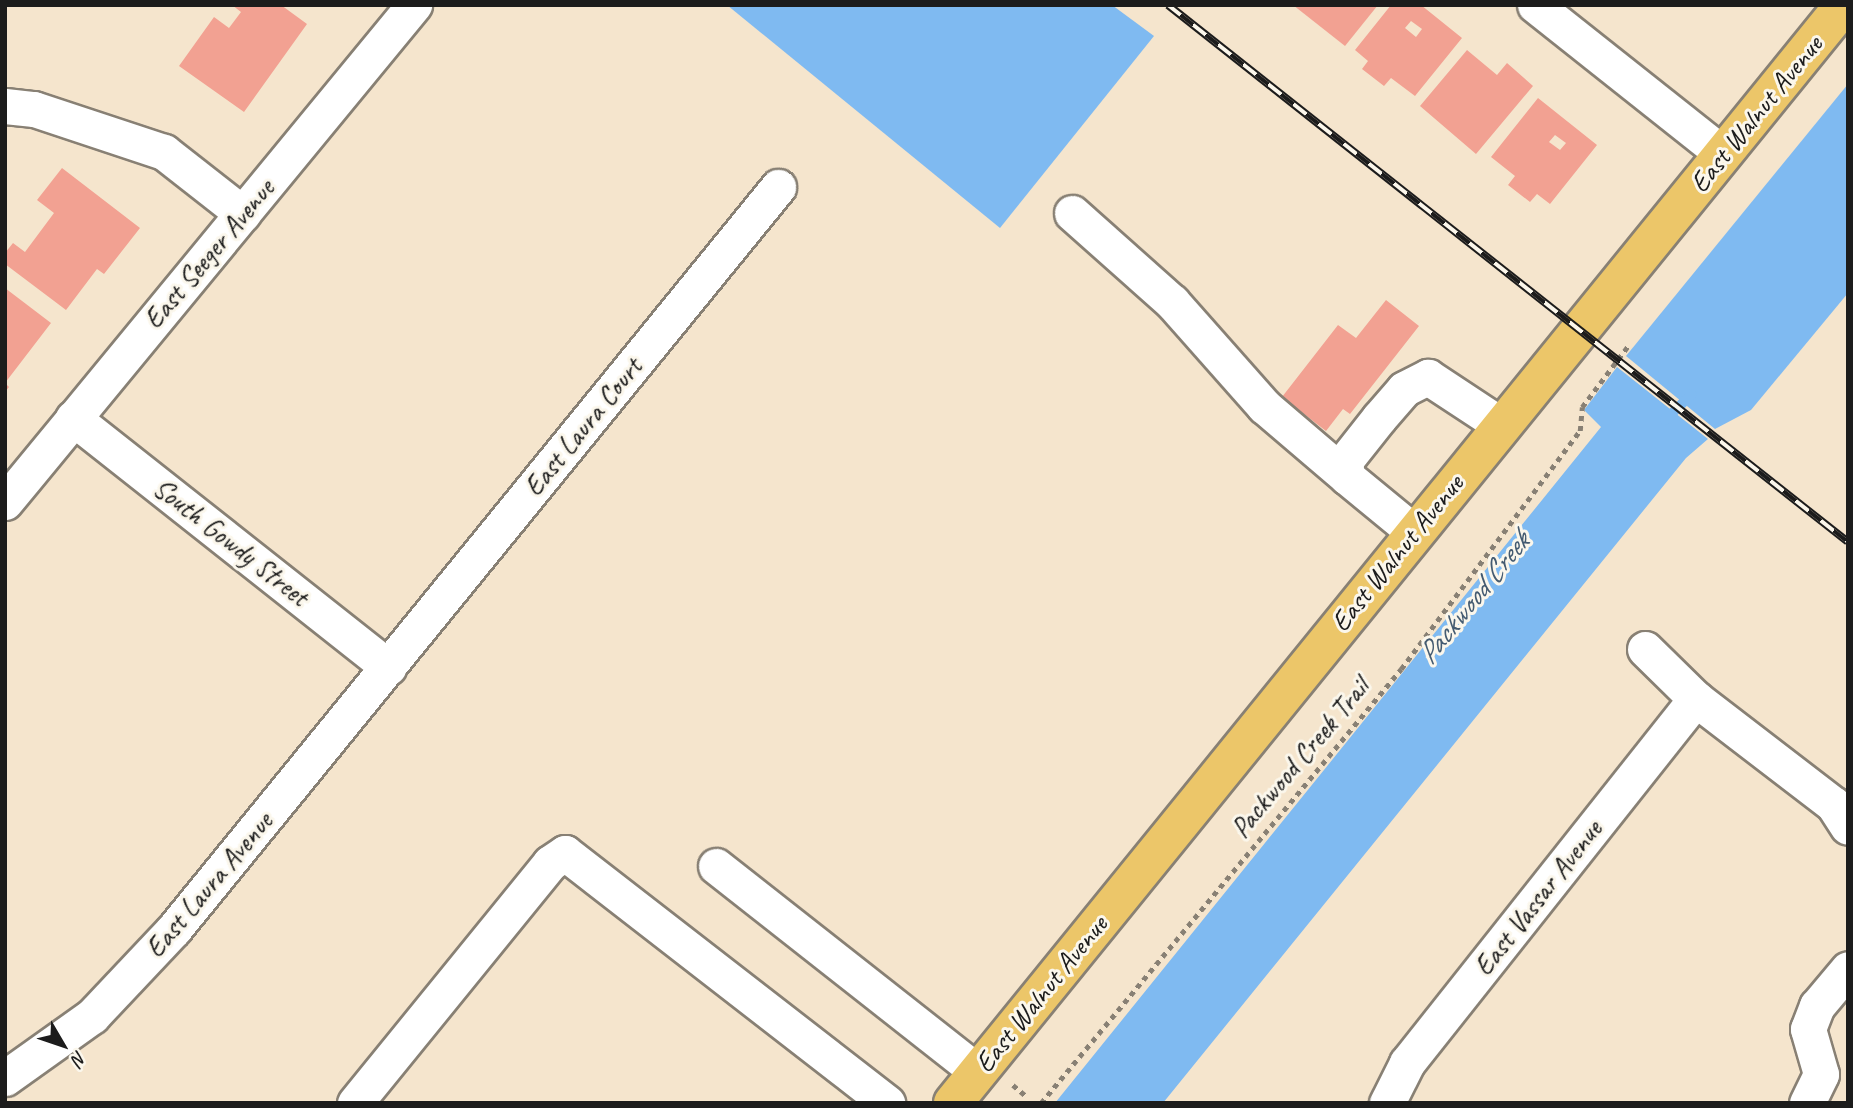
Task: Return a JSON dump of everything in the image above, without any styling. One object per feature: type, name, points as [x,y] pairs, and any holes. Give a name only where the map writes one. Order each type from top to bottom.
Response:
[{"type":"main road","name":"East Walnut Avenue","points":[[953,1103],[1844,5]]},
{"type":"street","name":"East Seeger Avenue","points":[[5,502],[414,5]]},
{"type":"street","points":[[1555,11],[1723,154]]},
{"type":"street","points":[[5,106],[34,109],[164,152],[243,214]]},
{"type":"street","name":"East Laura Court","points":[[388,667],[778,187]]},
{"type":"street","points":[[1072,213],[1172,302],[1264,406],[1414,532]]},
{"type":"street","points":[[1347,477],[1345,461],[1370,429],[1404,389],[1428,377],[1501,425]]},
{"type":"street","name":"South Gowdy Street","points":[[73,418],[388,667]]},
{"type":"street","points":[[1645,649],[1696,699],[1833,804],[1848,827]]},
{"type":"street","name":"East Laura Avenue","points":[[5,1078],[65,1038],[118,992],[388,667]]},
{"type":"street","name":"East Vassar Avenue","points":[[1387,1103],[1407,1063],[1696,699]]},
{"type":"street","points":[[355,1103],[550,863],[565,853],[887,1103]]},
{"type":"street","points":[[716,866],[978,1072]]},
{"type":"street","points":[[1807,1103],[1821,1074],[1808,1029],[1817,1006],[1848,969]]},
{"type":"path","name":"Packwood Creek Trail","points":[[1041,1103],[1401,669],[1580,431],[1582,407],[1628,346]]},
{"type":"water","points":[[727,5],[1112,5],[1154,36],[1000,228]]},
{"type":"water","points":[[1848,84],[1848,293],[1751,410],[1715,429],[1626,356]]},
{"type":"water","points":[[1617,367],[1708,439],[1686,458],[1163,1103],[1055,1103],[1601,427],[1584,410]]},
{"type":"building","points":[[232,5],[281,5],[307,24],[244,112],[179,66],[214,17],[229,28],[241,12]]},
{"type":"building","points":[[1293,5],[1378,5],[1345,46]]},
{"type":"building","points":[[1391,5],[1421,5],[1462,38],[1415,96],[1391,78],[1384,86],[1362,69],[1368,61],[1355,50]],"holes":[[[1411,21],[1422,29],[1416,37],[1405,28]]]},
{"type":"building","points":[[1467,50],[1497,75],[1507,63],[1533,86],[1476,154],[1420,106]]},
{"type":"building","points":[[1538,98],[1597,145],[1550,204],[1537,194],[1530,202],[1508,185],[1515,176],[1491,157]],"holes":[[[1555,135],[1566,143],[1560,150],[1549,142]]]},
{"type":"building","points":[[62,168],[140,228],[104,274],[97,269],[66,310],[5,264],[5,253],[13,243],[25,252],[54,213],[37,200]]},
{"type":"building","points":[[5,288],[51,323],[5,383]]},
{"type":"building","points":[[1386,300],[1419,326],[1350,414],[1343,409],[1326,431],[1282,397],[1338,325],[1356,338]]},
{"type":"waterway","name":"Packwood Creek","points":[[1665,420],[1692,394]]},
{"type":"railway","points":[[1168,5],[1848,542]]}]
